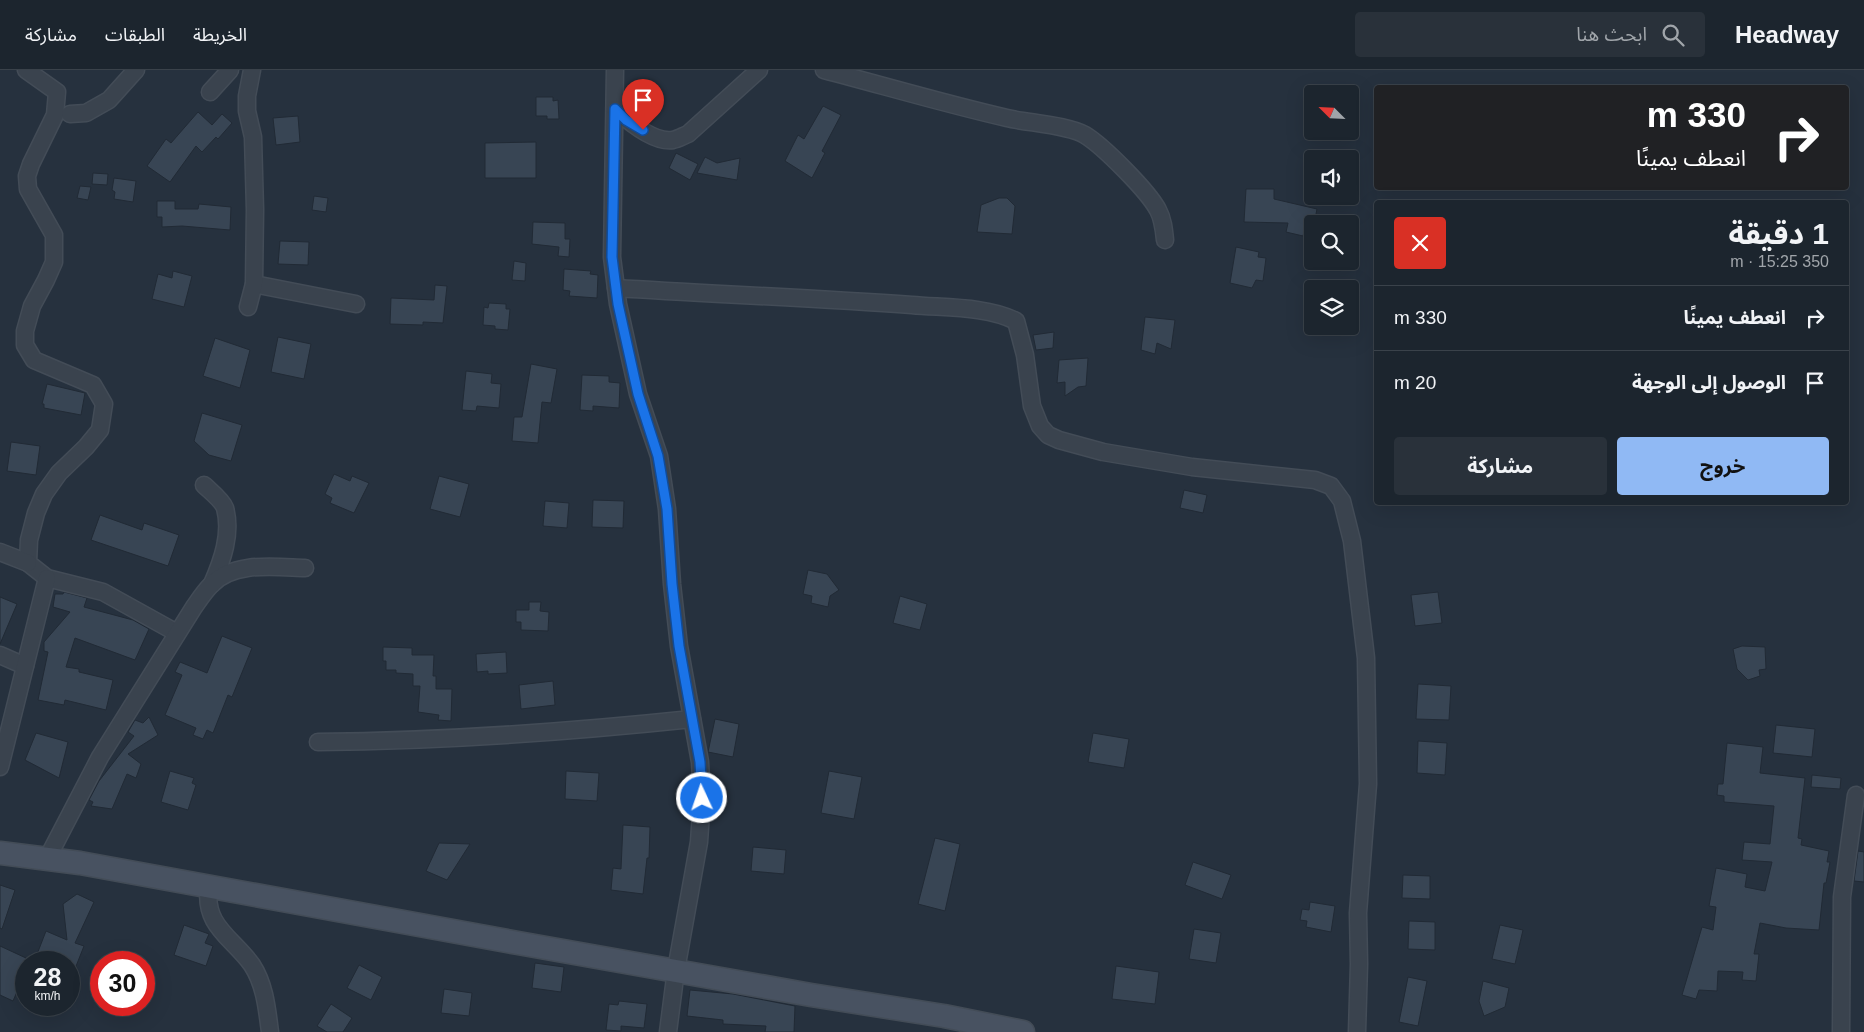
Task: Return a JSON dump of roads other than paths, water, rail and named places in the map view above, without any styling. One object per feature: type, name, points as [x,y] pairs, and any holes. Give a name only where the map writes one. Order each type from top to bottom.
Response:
[{"type":"street","points":[[26,70],[57,92],[55,115],[27,176],[28,189],[54,234],[54,262],[32,306],[25,331],[25,345],[34,360],[93,386],[104,404],[100,430],[86,448],[59,473],[44,494],[31,531],[28,563]]},
{"type":"street","points":[[70,114],[86,113],[109,100],[136,70]]},
{"type":"street","points":[[210,92],[230,70]]},
{"type":"street","points":[[248,307],[254,284],[254,174],[252,137],[247,111],[247,96],[252,70]]},
{"type":"street","points":[[615,70],[612,257],[618,304],[638,394],[658,456],[667,509],[672,584],[679,646],[700,762],[702,798],[699,842],[676,970],[668,1032]]},
{"type":"street","points":[[615,109],[626,120],[654,137],[666,141],[676,140],[688,134],[759,70]]},
{"type":"street","points":[[824,70],[1005,117],[1072,129],[1084,134],[1094,141],[1126,172],[1150,198],[1162,220],[1165,240]]},
{"type":"street","points":[[254,284],[356,304]]},
{"type":"street","points":[[616,288],[844,300],[964,310],[1006,316],[1016,321],[1024,354],[1032,406],[1040,426],[1048,435],[1059,440],[1103,452],[1192,467],[1308,479],[1331,486],[1342,500],[1352,541],[1366,658],[1368,784],[1358,913],[1357,1032]]},
{"type":"street","points":[[47,858],[100,758],[177,633],[212,584],[224,557],[227,530],[224,507],[204,485]]},
{"type":"street","points":[[0,552],[28,563],[47,578],[103,592],[177,633]]},
{"type":"street","points":[[212,584],[230,572],[237,570],[250,568],[305,568]]},
{"type":"street","points":[[0,767],[5,724],[25,666],[47,578]]},
{"type":"street","points":[[0,655],[25,666]]},
{"type":"street","points":[[318,742],[405,741],[587,730],[692,719]]},
{"type":"street","points":[[1841,1032],[1842,897],[1856,795]]},
{"type":"street","points":[[0,853],[80,863],[944,1016],[1023,1032]]},
{"type":"street","points":[[209,887],[207,896],[212,918],[252,966],[260,982],[266,1000],[270,1032]]}]
